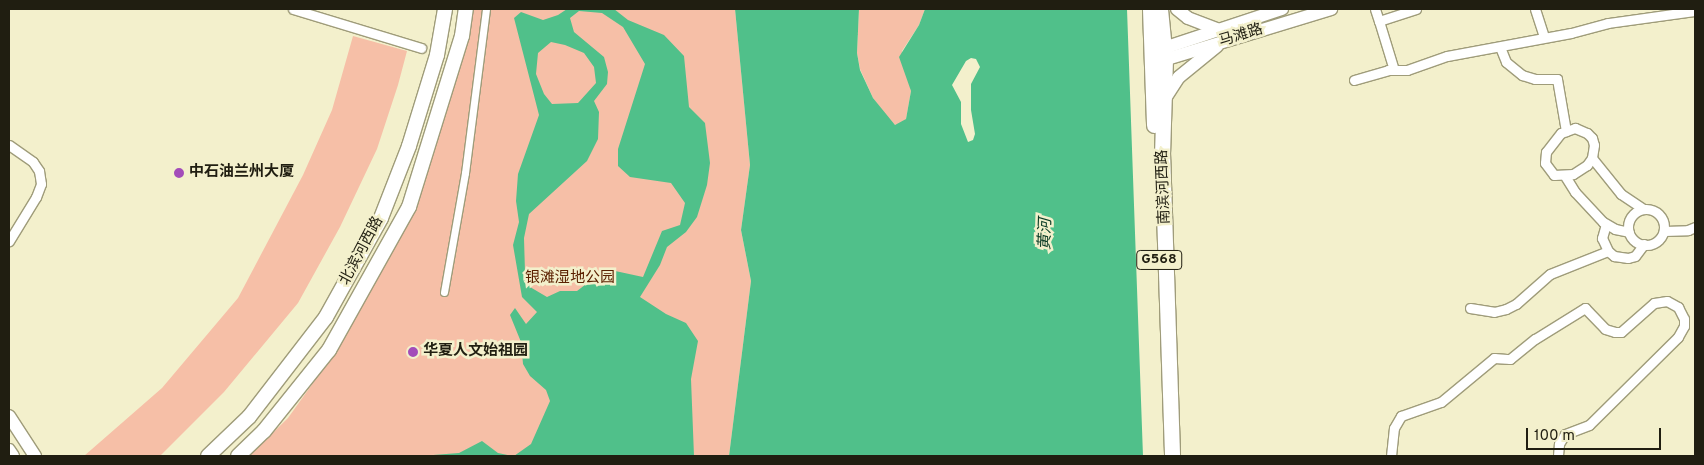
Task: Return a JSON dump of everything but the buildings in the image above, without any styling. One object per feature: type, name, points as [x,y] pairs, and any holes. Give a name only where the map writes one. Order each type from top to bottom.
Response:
[{"type":"highway","name":"南滨河西路","points":[[1150,9],[1164,100],[1162,152],[1172,456]]},
{"type":"highway","name":"南滨河西路","points":[[1160,9],[1158,56],[1172,456]]},
{"type":"main road","name":"北滨河西路","points":[[208,456],[248,417],[326,317],[380,218],[409,146],[437,55],[445,9]]},
{"type":"main road","name":"北滨河西路","points":[[238,456],[264,431],[329,350],[409,207],[462,36],[466,9]]},
{"type":"main road","points":[[1177,9],[1188,18],[1218,28]]},
{"type":"main road","name":"马滩路","points":[[1158,56],[1218,28],[1282,9]]},
{"type":"main road","name":"马滩路","points":[[1158,56],[1223,42],[1332,9]]},
{"type":"main road","points":[[1164,100],[1179,77],[1223,42]]},
{"type":"main road","points":[[9,416],[35,456]]},
{"type":"main road","points":[[9,450],[13,456]]},
{"type":"street","points":[[293,9],[421,48]]},
{"type":"street","points":[[444,292],[465,173],[486,9]]},
{"type":"street","points":[[1375,9],[1394,70]]},
{"type":"street","points":[[1379,21],[1416,9]]},
{"type":"street","points":[[1535,9],[1544,37]]},
{"type":"street","points":[[1354,80],[1394,70],[1407,70],[1447,56],[1500,48],[1544,37],[1571,34],[1608,23],[1695,11]]},
{"type":"street","points":[[1500,48],[1506,62],[1522,75],[1535,79],[1557,79],[1566,132]]},
{"type":"street","points":[[1575,128],[1587,133],[1594,145],[1592,158],[1581,171],[1565,176],[1550,172],[1545,163],[1549,145],[1560,133],[1575,128]]},
{"type":"street","points":[[9,145],[33,162],[39,171],[41,184],[36,197],[9,241]]},
{"type":"street","points":[[1592,158],[1621,194],[1643,209],[1653,210],[1661,216],[1664,231]]},
{"type":"street","points":[[1565,176],[1592,212],[1606,224],[1629,232],[1635,240],[1644,244],[1654,243],[1664,231],[1688,230],[1695,227]]},
{"type":"street","points":[[1629,232],[1631,217],[1643,209]]},
{"type":"street","points":[[1606,224],[1602,238],[1608,251],[1621,258],[1628,258],[1640,251],[1644,244]]},
{"type":"street","points":[[1470,308],[1482,312],[1506,309],[1516,304],[1550,274],[1608,251]]},
{"type":"street","points":[[1391,456],[1394,428],[1401,416],[1441,402],[1494,358],[1510,360],[1535,339],[1585,308],[1605,329],[1621,332],[1654,303],[1667,301],[1678,307],[1682,313],[1684,326],[1678,337],[1589,425],[1565,434],[1559,444],[1558,456]]},
{"type":"green space","name":"银滩湿地公园","points":[[466,9],[735,9],[750,165],[741,230],[751,281],[729,456],[249,456],[288,418],[343,341],[409,207]]},
{"type":"green space","points":[[859,9],[925,9],[919,25],[902,51],[911,91],[906,119],[901,124],[895,125],[890,121],[873,98],[860,69],[857,53]]},
{"type":"green space","points":[[353,36],[407,51],[377,149],[340,227],[298,303],[224,392],[160,456],[84,456],[162,388],[238,298],[303,175],[332,110]]},
{"type":"water","points":[[567,9],[614,9],[628,20],[664,35],[684,56],[689,107],[705,123],[710,163],[707,185],[697,217],[686,232],[667,247],[660,265],[640,297],[666,314],[686,323],[698,341],[691,379],[694,456],[514,456],[531,444],[550,401],[546,390],[530,376],[523,364],[521,342],[510,315],[515,308],[526,324],[537,312],[522,297],[513,245],[519,222],[516,201],[518,174],[539,115],[514,18],[521,12],[543,20],[558,15]],"holes":[[[579,11],[602,13],[623,27],[645,64],[618,149],[618,166],[630,177],[671,183],[685,203],[680,225],[662,231],[643,277],[606,269],[577,291],[560,291],[547,297],[530,287],[525,272],[524,238],[529,214],[587,161],[598,139],[599,112],[594,101],[607,84],[608,72],[604,57],[574,32],[570,18]],[[551,42],[565,45],[584,53],[594,67],[596,83],[578,103],[552,104],[544,94],[536,74],[538,53]]]},
{"type":"water","name":"黄河","points":[[735,9],[859,9],[857,53],[860,70],[873,98],[895,125],[906,119],[911,91],[899,57],[919,25],[925,9],[1127,9],[1143,456],[729,456],[751,281],[741,230],[750,165]],"holes":[[[971,58],[976,59],[980,67],[971,84],[971,110],[975,134],[973,140],[968,142],[961,124],[961,102],[952,85],[966,61]]]},
{"type":"water","points":[[482,441],[498,453],[512,456],[420,456],[459,453]]},
{"type":"place","name":"中石油兰州大厦","points":[[179,173]]},
{"type":"place","name":"华夏人文始祖园","points":[[413,352]]}]
